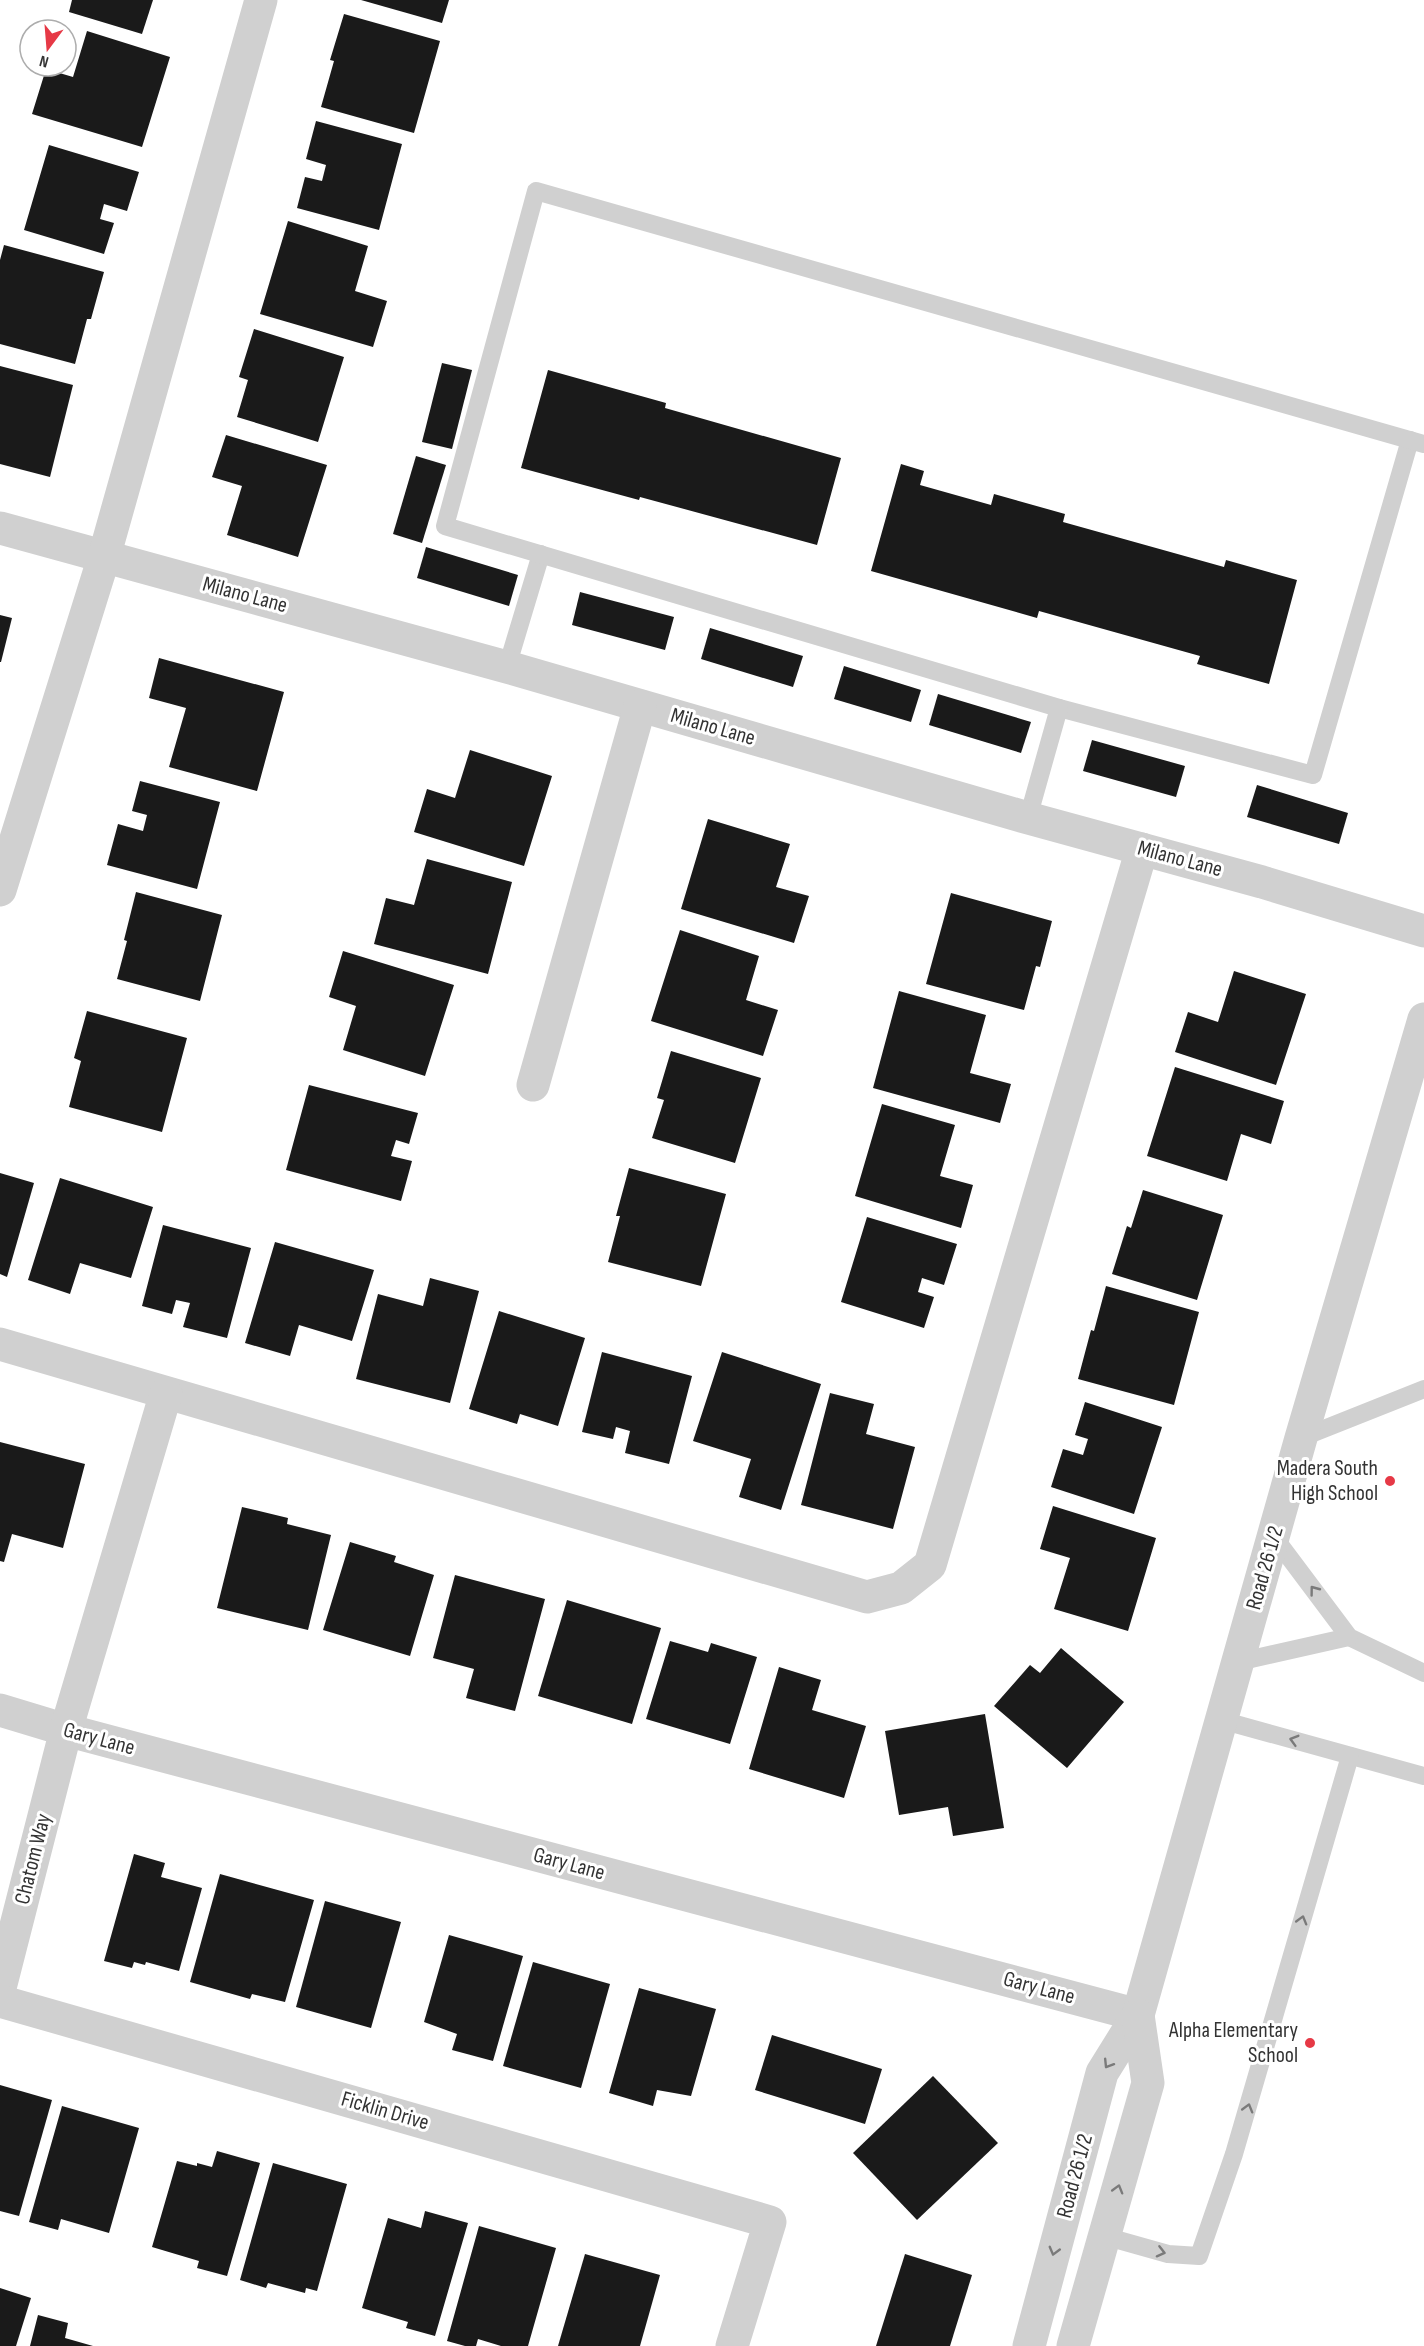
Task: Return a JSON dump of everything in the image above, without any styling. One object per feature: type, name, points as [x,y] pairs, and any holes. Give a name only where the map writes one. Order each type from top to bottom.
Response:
[{"type":"street","points":[[0,890],[104,557],[261,0]]},
{"type":"street","name":"Milano Lane","points":[[0,528],[507,667],[1028,818],[1262,882],[1424,931]]},
{"type":"street","points":[[533,1085],[640,706]]},
{"type":"street","points":[[0,1344],[867,1597],[901,1588],[930,1565],[1142,849]]},
{"type":"street","name":"Road 26 1/2","points":[[1029,2346],[1102,2073],[1138,2014],[1301,1438],[1424,1019]]},
{"type":"street","name":"Chatom Way","points":[[0,1988],[66,1730],[166,1393]]},
{"type":"street","name":"Gary Lane","points":[[0,1710],[66,1730],[1138,2014]]},
{"type":"street","name":"Ficklin Drive","points":[[0,2001],[770,2222],[732,2346]]},
{"type":"street","name":"Road 26 1/2","points":[[1073,2346],[1148,2083],[1138,2014]]},
{"type":"lane","points":[[536,191],[1417,442],[1313,775],[1059,708],[541,554],[445,526],[536,191]]},
{"type":"lane","points":[[507,667],[541,554]]},
{"type":"lane","points":[[1028,818],[1059,708]]},
{"type":"lane","points":[[1301,1438],[1424,1389]]},
{"type":"lane","points":[[1274,1537],[1349,1636],[1424,1673]]},
{"type":"lane","points":[[1238,1662],[1349,1636]]},
{"type":"lane","points":[[1221,1720],[1424,1776]]},
{"type":"lane","points":[[1104,2236],[1168,2254],[1199,2256],[1234,2154],[1350,1756]]},
{"type":"building","points":[[72,0],[153,0],[142,34],[69,12]]},
{"type":"building","points":[[361,0],[449,0],[442,23]]},
{"type":"building","points":[[344,14],[440,41],[414,133],[321,107],[334,61],[330,60]]},
{"type":"building","points":[[87,31],[170,57],[142,147],[32,114],[43,78],[78,78],[78,61]]},
{"type":"building","points":[[316,121],[402,144],[379,230],[297,208],[305,177],[322,181],[326,165],[306,159]]},
{"type":"building","points":[[49,145],[139,172],[127,211],[104,204],[100,219],[114,223],[104,254],[24,230]]},
{"type":"building","points":[[288,221],[368,246],[355,291],[387,301],[373,347],[260,314]]},
{"type":"building","points":[[4,245],[104,272],[91,319],[87,319],[75,364],[0,344],[0,260]]},
{"type":"building","points":[[254,329],[344,357],[318,442],[237,417],[248,380],[239,377]]},
{"type":"building","points":[[442,363],[472,370],[452,449],[422,442]]},
{"type":"building","points":[[0,366],[73,385],[50,477],[0,464]]},
{"type":"building","points":[[548,370],[666,403],[665,408],[841,458],[817,545],[640,497],[639,500],[521,468]]},
{"type":"building","points":[[226,435],[327,465],[298,557],[227,535],[242,486],[212,477]]},
{"type":"building","points":[[416,456],[446,465],[422,543],[393,534]]},
{"type":"building","points":[[901,464],[924,471],[920,485],[991,505],[994,494],[1065,514],[1063,522],[1224,567],[1226,560],[1297,580],[1269,684],[1197,664],[1200,656],[1039,611],[1037,618],[871,571]]},
{"type":"building","points":[[426,547],[518,575],[509,606],[417,578]]},
{"type":"building","points":[[580,592],[674,617],[665,650],[572,625]]},
{"type":"building","points":[[0,615],[12,618],[1,662],[0,662]]},
{"type":"building","points":[[710,628],[803,656],[793,687],[701,659]]},
{"type":"building","points":[[159,658],[284,692],[257,791],[169,767],[186,708],[149,698]]},
{"type":"building","points":[[844,666],[921,690],[911,722],[834,699]]},
{"type":"building","points":[[938,694],[1031,722],[1021,753],[929,725]]},
{"type":"building","points":[[1092,740],[1185,766],[1176,797],[1083,771]]},
{"type":"building","points":[[470,750],[552,776],[524,866],[414,832],[427,789],[455,798]]},
{"type":"building","points":[[140,781],[220,802],[197,889],[107,865],[118,824],[143,831],[147,815],[132,811]]},
{"type":"building","points":[[1257,785],[1348,813],[1339,844],[1247,817]]},
{"type":"building","points":[[708,819],[790,844],[776,887],[809,896],[794,943],[681,909]]},
{"type":"building","points":[[427,859],[512,882],[488,974],[374,944],[386,898],[414,905]]},
{"type":"building","points":[[136,892],[222,915],[200,1001],[117,979]]},
{"type":"building","points":[[951,893],[1052,921],[1040,967],[1036,966],[1024,1010],[926,984]]},
{"type":"building","points":[[680,930],[759,956],[746,1000],[778,1010],[763,1056],[651,1021]]},
{"type":"building","points":[[343,951],[454,985],[425,1076],[343,1050],[356,1006],[329,997]]},
{"type":"building","points":[[1234,971],[1306,994],[1276,1085],[1175,1052],[1188,1012],[1218,1022]]},
{"type":"building","points":[[899,991],[986,1015],[970,1073],[1011,1084],[1000,1123],[873,1088]]},
{"type":"building","points":[[87,1011],[187,1038],[162,1132],[69,1107],[81,1061],[74,1058]]},
{"type":"building","points":[[671,1051],[761,1078],[735,1163],[652,1138],[664,1100],[657,1098]]},
{"type":"building","points":[[1175,1067],[1284,1101],[1271,1144],[1241,1134],[1227,1181],[1147,1156]]},
{"type":"building","points":[[309,1085],[418,1113],[409,1144],[396,1140],[391,1156],[412,1161],[401,1201],[286,1170]]},
{"type":"building","points":[[882,1104],[955,1125],[940,1176],[973,1185],[961,1228],[855,1196]]},
{"type":"building","points":[[629,1168],[726,1194],[701,1286],[608,1262],[620,1216],[616,1216]]},
{"type":"building","points":[[0,1173],[34,1183],[7,1277],[0,1274]]},
{"type":"building","points":[[60,1178],[153,1207],[131,1278],[80,1263],[70,1294],[28,1280]]},
{"type":"building","points":[[1143,1190],[1223,1215],[1197,1300],[1112,1274],[1127,1226],[1131,1228]]},
{"type":"building","points":[[867,1217],[957,1244],[944,1285],[922,1278],[918,1292],[934,1297],[924,1328],[841,1302]]},
{"type":"building","points":[[163,1225],[251,1248],[227,1338],[183,1327],[190,1303],[176,1300],[172,1314],[142,1306]]},
{"type":"building","points":[[275,1242],[374,1270],[352,1341],[299,1325],[290,1356],[245,1343]]},
{"type":"building","points":[[430,1278],[479,1291],[450,1403],[356,1379],[378,1294],[423,1306]]},
{"type":"building","points":[[1106,1286],[1199,1312],[1174,1405],[1078,1379]]},
{"type":"building","points":[[499,1311],[585,1338],[558,1426],[520,1414],[517,1424],[469,1409]]},
{"type":"building","points":[[602,1352],[692,1376],[669,1464],[625,1453],[630,1431],[616,1427],[613,1439],[582,1432]]},
{"type":"building","points":[[722,1352],[821,1384],[781,1510],[739,1497],[751,1459],[693,1441]]},
{"type":"building","points":[[830,1393],[874,1404],[866,1434],[915,1447],[893,1529],[801,1505]]},
{"type":"building","points":[[1085,1402],[1162,1427],[1134,1514],[1051,1487],[1063,1449],[1083,1455],[1088,1439],[1075,1435]]},
{"type":"building","points":[[0,1442],[85,1464],[63,1548],[12,1534],[4,1562],[0,1561]]},
{"type":"building","points":[[1053,1506],[1156,1538],[1128,1631],[1054,1609],[1070,1558],[1040,1549]]},
{"type":"building","points":[[242,1507],[288,1518],[287,1524],[331,1535],[308,1630],[217,1608]]},
{"type":"building","points":[[350,1542],[396,1556],[394,1562],[434,1575],[410,1656],[323,1630]]},
{"type":"building","points":[[455,1575],[545,1599],[515,1711],[466,1698],[474,1669],[433,1658]]},
{"type":"building","points":[[567,1600],[661,1628],[632,1724],[538,1696]]},
{"type":"building","points":[[670,1641],[708,1652],[711,1643],[757,1657],[730,1744],[646,1719]]},
{"type":"building","points":[[1061,1648],[1124,1702],[1067,1768],[994,1706],[1030,1665],[1040,1673]]},
{"type":"building","points":[[779,1667],[821,1680],[812,1710],[866,1726],[844,1798],[749,1769]]},
{"type":"building","points":[[985,1714],[1004,1828],[953,1836],[948,1807],[899,1815],[885,1731]]},
{"type":"building","points":[[134,1854],[165,1863],[161,1877],[202,1888],[179,1971],[146,1962],[145,1965],[134,1962],[132,1968],[104,1961]]},
{"type":"building","points":[[220,1874],[314,1900],[285,2002],[252,1994],[250,1999],[190,1982]]},
{"type":"building","points":[[325,1901],[401,1922],[371,2028],[296,2007]]},
{"type":"building","points":[[449,1935],[523,1956],[493,2061],[452,2050],[457,2034],[424,2022]]},
{"type":"building","points":[[533,1962],[610,1984],[581,2088],[503,2066]]},
{"type":"building","points":[[639,1988],[716,2009],[691,2096],[657,2090],[653,2106],[609,2093]]},
{"type":"building","points":[[772,2035],[882,2069],[865,2124],[755,2090]]},
{"type":"building","points":[[933,2076],[998,2143],[917,2220],[853,2153]]},
{"type":"building","points":[[0,2085],[52,2100],[19,2216],[0,2211]]},
{"type":"building","points":[[62,2106],[139,2128],[109,2233],[61,2219],[58,2230],[29,2222]]},
{"type":"building","points":[[217,2151],[260,2163],[227,2276],[197,2268],[199,2261],[152,2247],[177,2161],[212,2167]]},
{"type":"building","points":[[273,2163],[347,2184],[317,2291],[306,2288],[305,2293],[268,2283],[266,2288],[240,2280]]},
{"type":"building","points":[[425,2211],[468,2223],[435,2336],[406,2328],[408,2322],[362,2308],[388,2218],[421,2228]]},
{"type":"building","points":[[479,2226],[556,2248],[528,2346],[501,2346],[478,2339],[476,2346],[465,2346],[447,2341]]},
{"type":"building","points":[[585,2254],[660,2275],[640,2346],[558,2346]]},
{"type":"building","points":[[905,2254],[972,2275],[950,2346],[876,2346]]},
{"type":"building","points":[[0,2288],[31,2298],[16,2346],[0,2346]]},
{"type":"building","points":[[38,2315],[68,2323],[65,2338],[93,2346],[30,2346]]},
{"type":"place","name":"Madera South High School","points":[[1390,1481]]},
{"type":"place","name":"Alpha Elementary School","points":[[1310,2043]]}]
